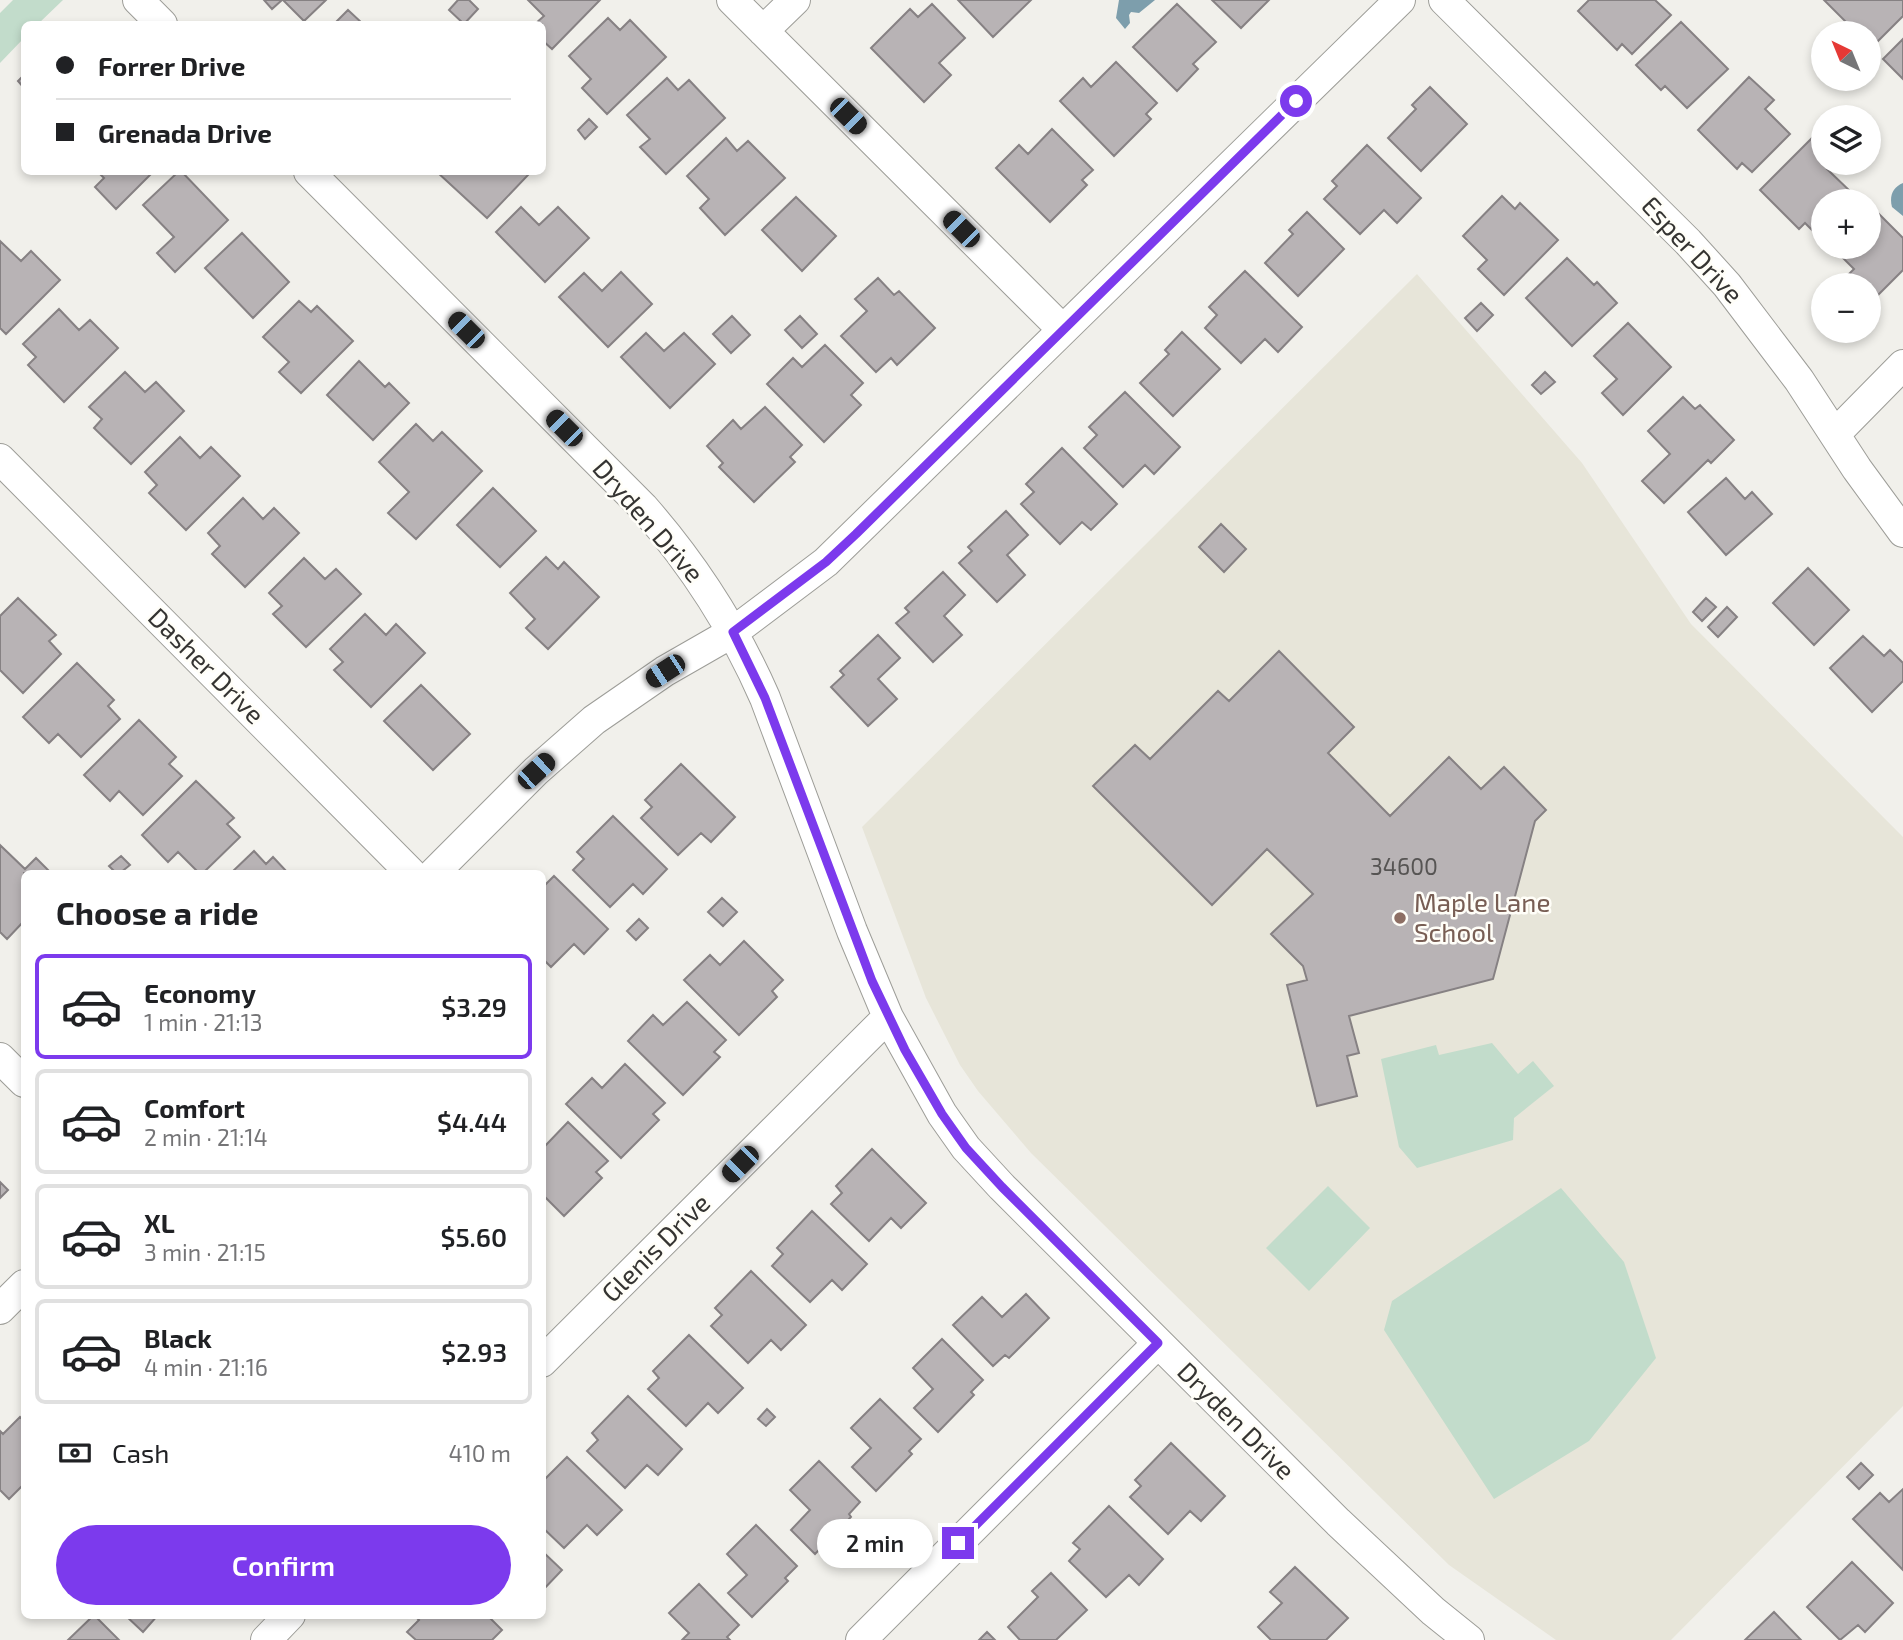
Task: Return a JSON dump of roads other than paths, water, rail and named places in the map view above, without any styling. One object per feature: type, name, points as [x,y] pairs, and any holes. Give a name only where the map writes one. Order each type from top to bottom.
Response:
[{"type":"street","points":[[138,0],[159,21]]},
{"type":"street","points":[[732,0],[1063,330]]},
{"type":"street","points":[[763,32],[795,0]]},
{"type":"street","points":[[437,870],[536,771],[594,720],[665,671],[733,632],[826,562],[1400,0]]},
{"type":"street","name":"Esper Drive","points":[[1444,0],[1688,242],[1727,285],[1760,326],[1903,532]]},
{"type":"street","name":"Dryden Drive","points":[[312,175],[643,508],[694,569],[733,632],[765,698],[852,931],[888,1017],[926,1088],[966,1148],[1387,1570],[1462,1638]]},
{"type":"street","points":[[1836,433],[1903,365]]},
{"type":"street","name":"Dasher Drive","points":[[0,459],[408,870]]},
{"type":"street","name":"Glenis Drive","points":[[546,1358],[888,1017]]},
{"type":"street","points":[[0,1058],[21,1079]]},
{"type":"street","points":[[0,1309],[21,1288]]},
{"type":"street","points":[[861,1640],[1158,1343]]},
{"type":"street","points":[[265,1640],[286,1619]]},
{"type":"water","points":[[1119,0],[1155,0],[1139,13],[1131,12],[1130,23],[1125,29],[1116,18]]},
{"type":"water","points":[[1903,183],[1903,216],[1892,207],[1891,199],[1894,189]]},
{"type":"place","name":"Maple Lane School","points":[[1400,918]]}]
